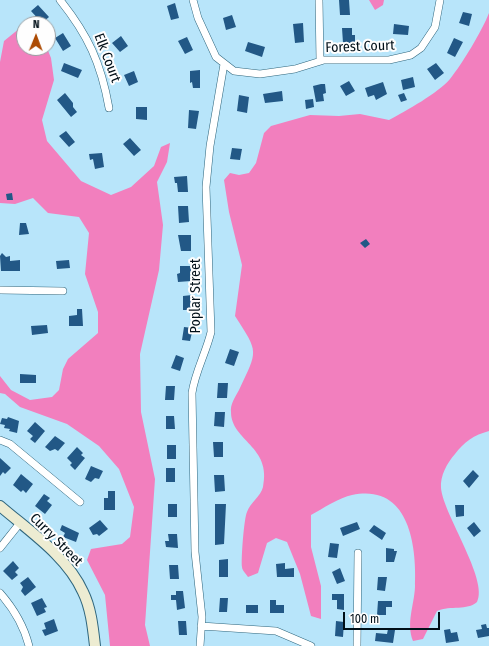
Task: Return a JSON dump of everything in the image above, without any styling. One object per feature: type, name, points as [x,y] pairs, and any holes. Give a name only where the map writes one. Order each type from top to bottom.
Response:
[{"type":"street","name":"Elk Court","points":[[60,0],[88,39],[100,70],[109,108]]},
{"type":"street","points":[[193,0],[198,18],[213,52],[224,64]]},
{"type":"street","points":[[319,0],[320,61]]},
{"type":"street","name":"Forest Court","points":[[224,64],[234,71],[260,74],[295,69],[320,61],[388,60],[411,56],[421,48],[434,27],[440,0]]},
{"type":"street","name":"Poplar Street","points":[[200,646],[202,626],[195,552],[192,393],[193,383],[208,347],[210,332],[206,187],[210,146],[224,64]]},
{"type":"street","points":[[0,290],[62,292]]},
{"type":"street","points":[[0,440],[10,444],[80,502]]},
{"type":"street","name":"Curry Street","points":[[0,506],[65,564],[75,577],[84,592],[95,646]]},
{"type":"street","points":[[0,548],[20,523]]},
{"type":"street","points":[[357,646],[358,553]]},
{"type":"street","points":[[0,593],[10,605],[19,620],[29,646]]},
{"type":"street","points":[[202,626],[276,631],[311,646]]},
{"type":"shaded area","points":[[369,0],[384,0],[383,5],[375,10]]},
{"type":"shaded area","points":[[489,13],[489,431],[474,437],[458,450],[447,466],[441,483],[441,488],[449,514],[471,563],[477,579],[479,592],[477,602],[473,605],[437,611],[423,639],[413,641],[410,621],[415,587],[415,570],[411,536],[406,521],[398,508],[386,498],[371,494],[347,496],[311,515],[311,547],[321,586],[321,619],[311,616],[300,574],[287,542],[276,538],[267,543],[258,573],[248,577],[242,567],[242,548],[246,516],[248,509],[262,490],[264,473],[262,462],[257,453],[237,430],[233,422],[231,412],[233,401],[250,367],[253,352],[252,345],[235,316],[242,265],[229,212],[224,180],[230,173],[239,175],[249,173],[256,163],[264,133],[271,126],[310,115],[339,116],[360,114],[389,120],[404,112],[438,90],[450,79],[482,29]]},
{"type":"shaded area","points":[[16,31],[16,56],[50,56],[54,80],[42,120],[47,141],[81,181],[111,195],[131,187],[154,166],[161,147],[170,143],[167,162],[157,182],[163,225],[159,270],[140,354],[141,412],[155,479],[145,625],[150,646],[110,646],[105,595],[87,560],[91,549],[122,544],[130,537],[134,507],[119,469],[99,446],[67,424],[20,407],[5,394],[0,393],[0,376],[11,390],[30,400],[52,397],[59,390],[63,369],[68,359],[98,333],[98,312],[85,274],[89,233],[79,217],[48,213],[33,198],[15,204],[0,203],[0,62],[4,41]]},
{"type":"building","points":[[339,0],[349,0],[350,15],[340,15]]},
{"type":"building","points":[[175,3],[179,18],[171,20],[167,6]]},
{"type":"building","points":[[38,5],[48,16],[36,16],[31,11]]},
{"type":"building","points":[[463,12],[472,14],[469,26],[459,23]]},
{"type":"building","points":[[232,15],[236,27],[226,30],[223,18]]},
{"type":"building","points":[[303,23],[304,42],[295,43],[293,24]]},
{"type":"building","points":[[394,24],[409,26],[408,35],[393,34]]},
{"type":"building","points":[[342,28],[352,28],[352,35],[355,35],[355,43],[343,43]]},
{"type":"building","points":[[63,33],[71,46],[63,51],[56,37]]},
{"type":"building","points":[[121,36],[128,46],[120,52],[112,43]]},
{"type":"building","points":[[187,37],[193,50],[185,54],[178,41]]},
{"type":"building","points":[[454,38],[463,42],[455,57],[447,53]]},
{"type":"building","points":[[248,42],[265,47],[262,57],[245,51]]},
{"type":"building","points":[[64,63],[82,70],[78,78],[61,71]]},
{"type":"building","points":[[436,63],[444,73],[435,80],[427,69]]},
{"type":"building","points":[[200,70],[200,88],[193,88],[192,82],[190,83],[190,71]]},
{"type":"building","points":[[134,71],[138,82],[129,86],[124,75]]},
{"type":"building","points":[[413,77],[415,87],[403,90],[401,80]]},
{"type":"building","points":[[349,81],[355,91],[346,96],[340,86]]},
{"type":"building","points":[[383,82],[387,94],[376,100],[374,95],[368,97],[365,88]]},
{"type":"building","points":[[325,84],[326,93],[323,94],[324,101],[316,102],[313,86]]},
{"type":"building","points":[[282,91],[283,101],[265,103],[263,94]]},
{"type":"building","points":[[65,93],[73,103],[73,107],[77,112],[71,117],[57,100]]},
{"type":"building","points":[[404,93],[407,100],[401,102],[398,95]]},
{"type":"building","points":[[239,95],[249,97],[247,113],[237,111]]},
{"type":"building","points":[[313,99],[314,107],[306,109],[305,100]]},
{"type":"building","points":[[136,107],[147,107],[147,120],[136,119]]},
{"type":"building","points":[[189,110],[199,111],[196,129],[188,128]]},
{"type":"building","points":[[66,131],[75,142],[69,147],[59,136]]},
{"type":"building","points":[[130,138],[141,150],[134,156],[123,144]]},
{"type":"building","points":[[232,148],[242,149],[240,160],[230,159]]},
{"type":"building","points":[[102,153],[104,167],[95,169],[93,159],[90,160],[89,154]]},
{"type":"building","points":[[187,176],[188,192],[178,192],[177,183],[175,183],[174,177]]},
{"type":"building","points":[[12,193],[13,200],[7,200],[6,194]]},
{"type":"building","points":[[178,206],[188,206],[189,222],[179,223]]},
{"type":"building","points":[[20,223],[26,223],[29,234],[19,235]]},
{"type":"building","points":[[178,235],[191,235],[191,251],[181,251]]},
{"type":"building","points":[[366,239],[370,244],[365,248],[360,243]]},
{"type":"building","points":[[2,253],[6,257],[10,256],[10,261],[20,260],[20,271],[1,271],[0,256]]},
{"type":"building","points":[[69,260],[70,268],[57,269],[56,261]]},
{"type":"building","points":[[180,266],[191,266],[191,281],[178,282],[177,274],[180,273]]},
{"type":"building","points":[[192,295],[192,310],[183,310],[183,296]]},
{"type":"building","points":[[77,309],[82,309],[83,326],[69,326],[69,316],[77,315]]},
{"type":"building","points":[[47,325],[48,333],[32,335],[31,326]]},
{"type":"building","points":[[184,327],[193,328],[190,341],[182,340]]},
{"type":"building","points":[[230,349],[239,352],[234,366],[225,363]]},
{"type":"building","points":[[176,355],[184,358],[180,371],[171,368]]},
{"type":"building","points":[[20,374],[36,375],[36,383],[20,383]]},
{"type":"building","points":[[218,383],[228,383],[227,398],[217,398]]},
{"type":"building","points":[[166,386],[175,386],[174,400],[165,400]]},
{"type":"building","points":[[215,412],[225,412],[224,427],[214,426]]},
{"type":"building","points":[[166,416],[174,416],[175,429],[166,429]]},
{"type":"building","points":[[8,417],[19,421],[17,433],[9,431],[10,429],[4,428],[5,425],[0,424],[2,418],[7,419]]},
{"type":"building","points":[[35,422],[45,431],[35,443],[30,439],[33,436],[27,431]]},
{"type":"building","points":[[55,436],[65,443],[58,451],[55,449],[50,451],[45,447]]},
{"type":"building","points":[[213,442],[223,442],[223,457],[214,457]]},
{"type":"building","points":[[167,445],[176,445],[176,459],[167,459]]},
{"type":"building","points":[[77,447],[83,453],[81,455],[85,458],[75,470],[70,465],[72,463],[67,458]]},
{"type":"building","points":[[0,458],[11,468],[5,474],[3,472],[0,476]]},
{"type":"building","points":[[91,466],[103,471],[99,479],[95,478],[91,482],[85,479]]},
{"type":"building","points":[[166,468],[175,468],[175,482],[166,482]]},
{"type":"building","points":[[473,470],[479,476],[469,488],[463,481]]},
{"type":"building","points":[[21,474],[33,484],[26,493],[23,490],[21,492],[13,485]]},
{"type":"building","points":[[214,475],[224,475],[225,491],[215,492]]},
{"type":"building","points":[[108,491],[115,491],[115,510],[104,510],[104,498],[108,498]]},
{"type":"building","points":[[44,494],[50,498],[47,501],[52,505],[45,514],[35,506]]},
{"type":"building","points":[[168,504],[177,504],[177,517],[168,517]]},
{"type":"building","points":[[215,504],[226,504],[224,544],[215,545]]},
{"type":"building","points":[[455,505],[464,505],[464,516],[456,517]]},
{"type":"building","points":[[100,520],[108,529],[99,536],[97,534],[93,535],[89,528]]},
{"type":"building","points":[[357,522],[360,529],[343,536],[340,528]]},
{"type":"building","points":[[474,522],[481,531],[474,537],[467,528]]},
{"type":"building","points":[[62,525],[79,533],[76,542],[63,537],[65,533],[60,530]]},
{"type":"building","points":[[374,525],[386,533],[382,540],[369,531]]},
{"type":"building","points":[[168,534],[177,534],[178,548],[166,547],[165,541],[169,541]]},
{"type":"building","points":[[330,543],[339,544],[337,558],[328,557]]},
{"type":"building","points":[[386,548],[397,551],[394,562],[386,562]]},
{"type":"building","points":[[228,559],[228,577],[219,577],[219,560]]},
{"type":"building","points":[[13,561],[19,568],[15,572],[18,575],[12,580],[3,571]]},
{"type":"building","points":[[285,563],[285,569],[294,568],[294,577],[277,577],[276,564]]},
{"type":"building","points":[[169,565],[178,565],[179,579],[170,579]]},
{"type":"building","points":[[340,568],[345,581],[337,584],[332,572]]},
{"type":"building","points":[[28,577],[36,587],[25,596],[21,591],[23,587],[20,583]]},
{"type":"building","points":[[378,577],[387,577],[385,591],[377,590]]},
{"type":"building","points":[[176,591],[183,591],[185,608],[177,610],[176,600],[171,600],[171,595],[176,595]]},
{"type":"building","points":[[332,594],[344,594],[344,610],[337,609],[337,600],[332,600]]},
{"type":"building","points":[[42,598],[47,607],[44,608],[46,612],[37,616],[31,603]]},
{"type":"building","points":[[220,598],[228,598],[227,612],[219,612]]},
{"type":"building","points":[[270,600],[276,600],[276,605],[284,605],[284,613],[270,613]]},
{"type":"building","points":[[378,601],[392,601],[392,607],[386,607],[386,615],[377,615]]},
{"type":"building","points":[[246,605],[258,605],[258,613],[246,613]]},
{"type":"building","points":[[54,619],[58,631],[45,636],[42,630],[46,629],[44,623]]},
{"type":"building","points":[[178,621],[186,621],[187,635],[179,635]]},
{"type":"building","points":[[336,621],[344,622],[343,637],[335,636]]},
{"type":"building","points":[[486,624],[487,628],[489,628],[489,636],[478,638],[476,630],[482,629],[481,625]]},
{"type":"building","points":[[388,629],[395,630],[393,643],[375,641],[376,633],[387,634]]},
{"type":"building","points":[[450,629],[451,633],[457,632],[459,641],[446,643],[444,630]]}]
